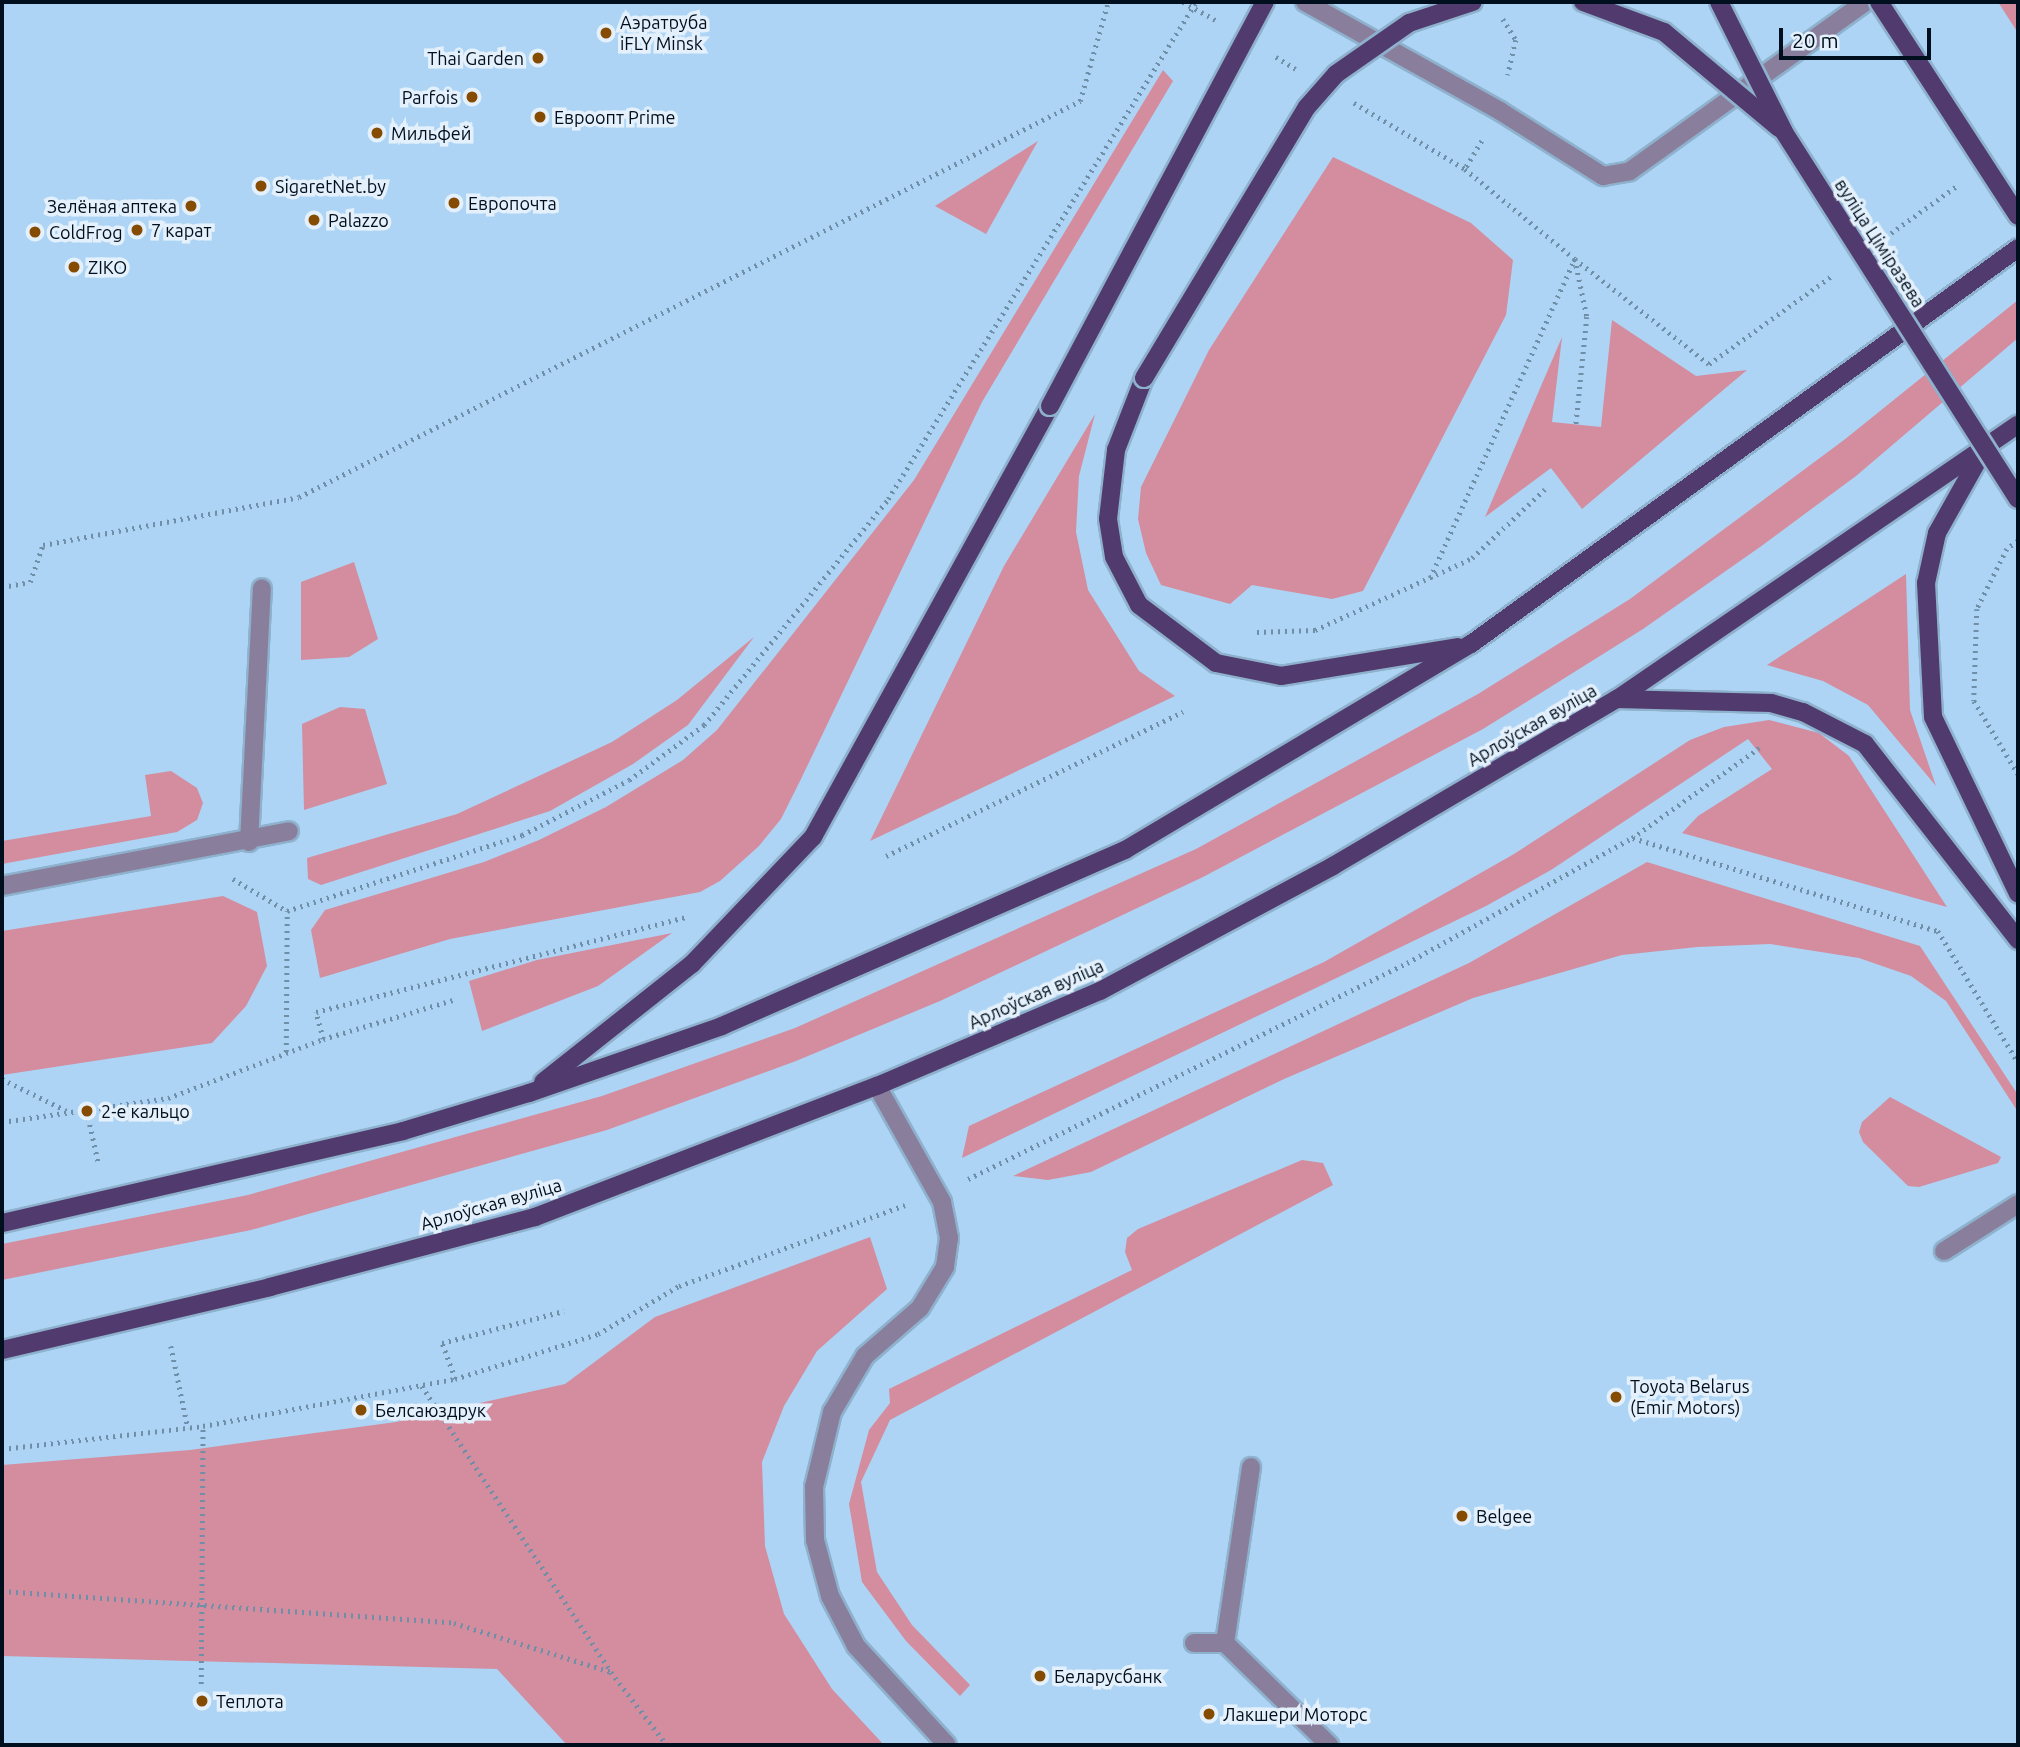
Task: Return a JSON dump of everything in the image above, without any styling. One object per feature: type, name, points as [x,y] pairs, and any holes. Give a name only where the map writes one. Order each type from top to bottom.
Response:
[{"type":"main road","points":[[529,1093],[692,964],[813,837],[1050,406],[1265,2]]},
{"type":"main road","points":[[1471,644],[1281,677],[1216,663],[1179,639],[1139,605],[1114,557],[1108,519],[1116,450],[1144,378],[1307,107],[1336,74],[1409,23],[1473,2]]},
{"type":"main road","points":[[1583,2],[1664,32],[1784,132]]},
{"type":"main road","name":"вуліца Ціміразева","points":[[1719,2],[1784,132],[2018,499]]},
{"type":"main road","points":[[1879,2],[2018,216]]},
{"type":"main road","points":[[2,1223],[107,1202],[403,1130],[529,1093],[722,1026],[1125,850],[1471,644],[2018,248]]},
{"type":"main road","name":"Арлоўская вуліца","points":[[2,1350],[164,1312],[535,1217],[877,1086],[1100,991],[1334,866],[1617,699],[2018,424]]},
{"type":"main road","points":[[1985,448],[1937,533],[1926,583],[1927,637],[1933,717],[2018,894]]},
{"type":"main road","points":[[1617,699],[1770,703],[1803,712],[1865,744],[2018,940]]},
{"type":"lane","points":[[1305,2],[1500,111],[1603,176],[1630,171],[1865,2]]},
{"type":"lane","points":[[249,842],[262,588]]},
{"type":"lane","points":[[2,886],[249,842],[289,831]]},
{"type":"lane","points":[[877,1086],[937,1194],[949,1238],[945,1267],[920,1308],[865,1356],[832,1412],[814,1487],[816,1540],[830,1596],[856,1646],[947,1745]]},
{"type":"lane","points":[[1944,1251],[2018,1204]]},
{"type":"lane","points":[[1225,1643],[1251,1467]]},
{"type":"lane","points":[[1194,1643],[1225,1643],[1329,1745]]},
{"type":"path","points":[[2,587],[30,582],[43,545],[299,496],[1080,101],[1108,2]]},
{"type":"path","points":[[1184,2],[1194,4],[1221,24]]},
{"type":"path","points":[[219,882],[233,879],[287,911],[522,835],[629,780],[704,724],[888,499],[1194,4]]},
{"type":"path","points":[[1886,237],[1963,181]]},
{"type":"path","points":[[1430,578],[1575,259],[1709,364],[1842,269]]},
{"type":"path","points":[[1576,425],[1587,317]]},
{"type":"path","points":[[1252,632],[1315,630],[1472,558],[1545,489]]},
{"type":"path","points":[[2018,541],[2007,550],[1978,609],[1974,701],[2018,774]]},
{"type":"path","points":[[886,856],[1183,712]]},
{"type":"path","points":[[2,1449],[203,1426],[422,1386],[455,1379],[598,1334],[679,1286],[937,1194],[1407,963],[1632,838],[1759,748]]},
{"type":"path","points":[[1632,838],[1938,931],[2018,1062]]},
{"type":"path","points":[[286,1052],[287,911]]},
{"type":"path","points":[[323,1039],[316,1012],[691,915]]},
{"type":"path","points":[[2,1122],[168,1098],[323,1039],[453,1000]]},
{"type":"path","points":[[2,1079],[69,1112]]},
{"type":"path","points":[[87,1111],[107,1202]]},
{"type":"path","points":[[455,1379],[442,1343],[565,1311]]},
{"type":"path","points":[[164,1312],[188,1428]]},
{"type":"path","points":[[422,1386],[611,1672],[667,1745]]},
{"type":"path","points":[[201,1685],[203,1426]]},
{"type":"path","points":[[2,1591],[454,1623],[611,1672]]},
{"type":"shaded area","points":[[1998,2],[2018,2],[2018,33]]},
{"type":"shaded area","points":[[1163,70],[1173,81],[982,402],[781,819],[759,846],[720,881],[700,892],[450,939],[320,978],[311,930],[325,910],[484,862],[539,840],[606,807],[683,760],[717,730],[914,480]]},
{"type":"shaded area","points":[[1038,141],[986,234],[935,206]]},
{"type":"shaded area","points":[[1333,157],[1471,223],[1513,260],[1506,315],[1363,591],[1332,599],[1252,585],[1230,604],[1161,585],[1146,553],[1138,519],[1141,487],[1209,350]]},
{"type":"shaded area","points":[[2018,300],[2018,338],[1856,476],[1760,547],[1643,629],[1483,729],[1203,877],[940,1001],[796,1061],[607,1130],[251,1230],[2,1280],[2,1244],[248,1195],[602,1096],[795,1028],[1196,849],[1478,694],[1630,599],[1844,440]]},
{"type":"shaded area","points":[[1612,320],[1696,376],[1747,370],[1582,509],[1551,468],[1485,517],[1562,337],[1552,422],[1601,427]]},
{"type":"shaded area","points":[[1095,414],[1079,476],[1076,532],[1088,590],[1139,671],[1175,696],[870,841],[1004,566]]},
{"type":"shaded area","points":[[354,562],[378,639],[349,657],[301,660],[301,582]]},
{"type":"shaded area","points":[[1906,574],[1910,710],[1936,786],[1868,705],[1823,681],[1767,665]]},
{"type":"shaded area","points":[[754,637],[688,725],[633,764],[550,811],[321,885],[308,879],[307,858],[457,814],[612,742],[677,700]]},
{"type":"shaded area","points":[[340,707],[365,709],[387,784],[304,810],[302,724]]},
{"type":"shaded area","points":[[1769,720],[1819,733],[1849,756],[1947,907],[1682,833],[1698,816],[1772,769],[1748,739],[1551,870],[1486,906],[962,1158],[969,1126],[1324,962],[1514,854],[1690,740],[1724,727]]},
{"type":"shaded area","points":[[171,771],[197,788],[203,803],[197,820],[177,832],[2,864],[2,841],[151,816],[145,775]]},
{"type":"shaded area","points":[[1647,862],[1920,946],[2018,1095],[2018,1112],[1946,1001],[1911,976],[1859,958],[1770,944],[1697,947],[1622,955],[1473,998],[1284,1079],[1091,1172],[1048,1180],[1013,1176],[1469,963]]},
{"type":"shaded area","points":[[223,896],[257,912],[267,966],[246,1006],[212,1043],[2,1075],[2,931]]},
{"type":"shaded area","points":[[672,933],[598,986],[482,1031],[469,981],[537,960]]},
{"type":"shaded area","points":[[1890,1097],[2001,1157],[1998,1163],[1919,1187],[1908,1186],[1863,1142],[1859,1132],[1862,1122]]},
{"type":"shaded area","points":[[1302,1160],[1323,1163],[1333,1185],[890,1420],[861,1482],[877,1572],[912,1625],[970,1685],[960,1696],[906,1641],[862,1582],[849,1504],[869,1430],[890,1403],[889,1389],[1132,1270],[1125,1252],[1127,1238],[1138,1229]]},
{"type":"shaded area","points":[[870,1237],[887,1289],[817,1351],[784,1406],[762,1462],[765,1546],[784,1614],[832,1689],[884,1745],[567,1745],[497,1669],[2,1656],[2,1465],[190,1450],[396,1422],[565,1384],[655,1317]]},
{"type":"place","name":"Аэратруба iFLY Minsk","points":[[606,33]]},
{"type":"place","name":"Thai Garden","points":[[538,58]]},
{"type":"place","name":"Parfois","points":[[472,97]]},
{"type":"place","name":"Евроопт Prime","points":[[540,117]]},
{"type":"place","name":"Мильфей","points":[[377,133]]},
{"type":"place","name":"SigaretNet.by","points":[[261,186]]},
{"type":"place","name":"Европочта","points":[[454,203]]},
{"type":"place","name":"Зелёная аптека","points":[[191,206]]},
{"type":"place","name":"Palazzo","points":[[314,220]]},
{"type":"place","name":"7 карат","points":[[137,230]]},
{"type":"place","name":"ColdFrog","points":[[35,232]]},
{"type":"place","name":"ZIKO","points":[[74,267]]},
{"type":"place","name":"2-е кальцо","points":[[87,1111]]},
{"type":"place","name":"Toyota Belarus (Emir Motors)","points":[[1616,1397]]},
{"type":"place","name":"Белсаюздрук","points":[[361,1410]]},
{"type":"place","name":"Belgee","points":[[1462,1516]]},
{"type":"place","name":"Беларусбанк","points":[[1040,1676]]},
{"type":"place","name":"Теплота","points":[[202,1701]]},
{"type":"place","name":"Лакшери Моторс","points":[[1209,1714]]}]
